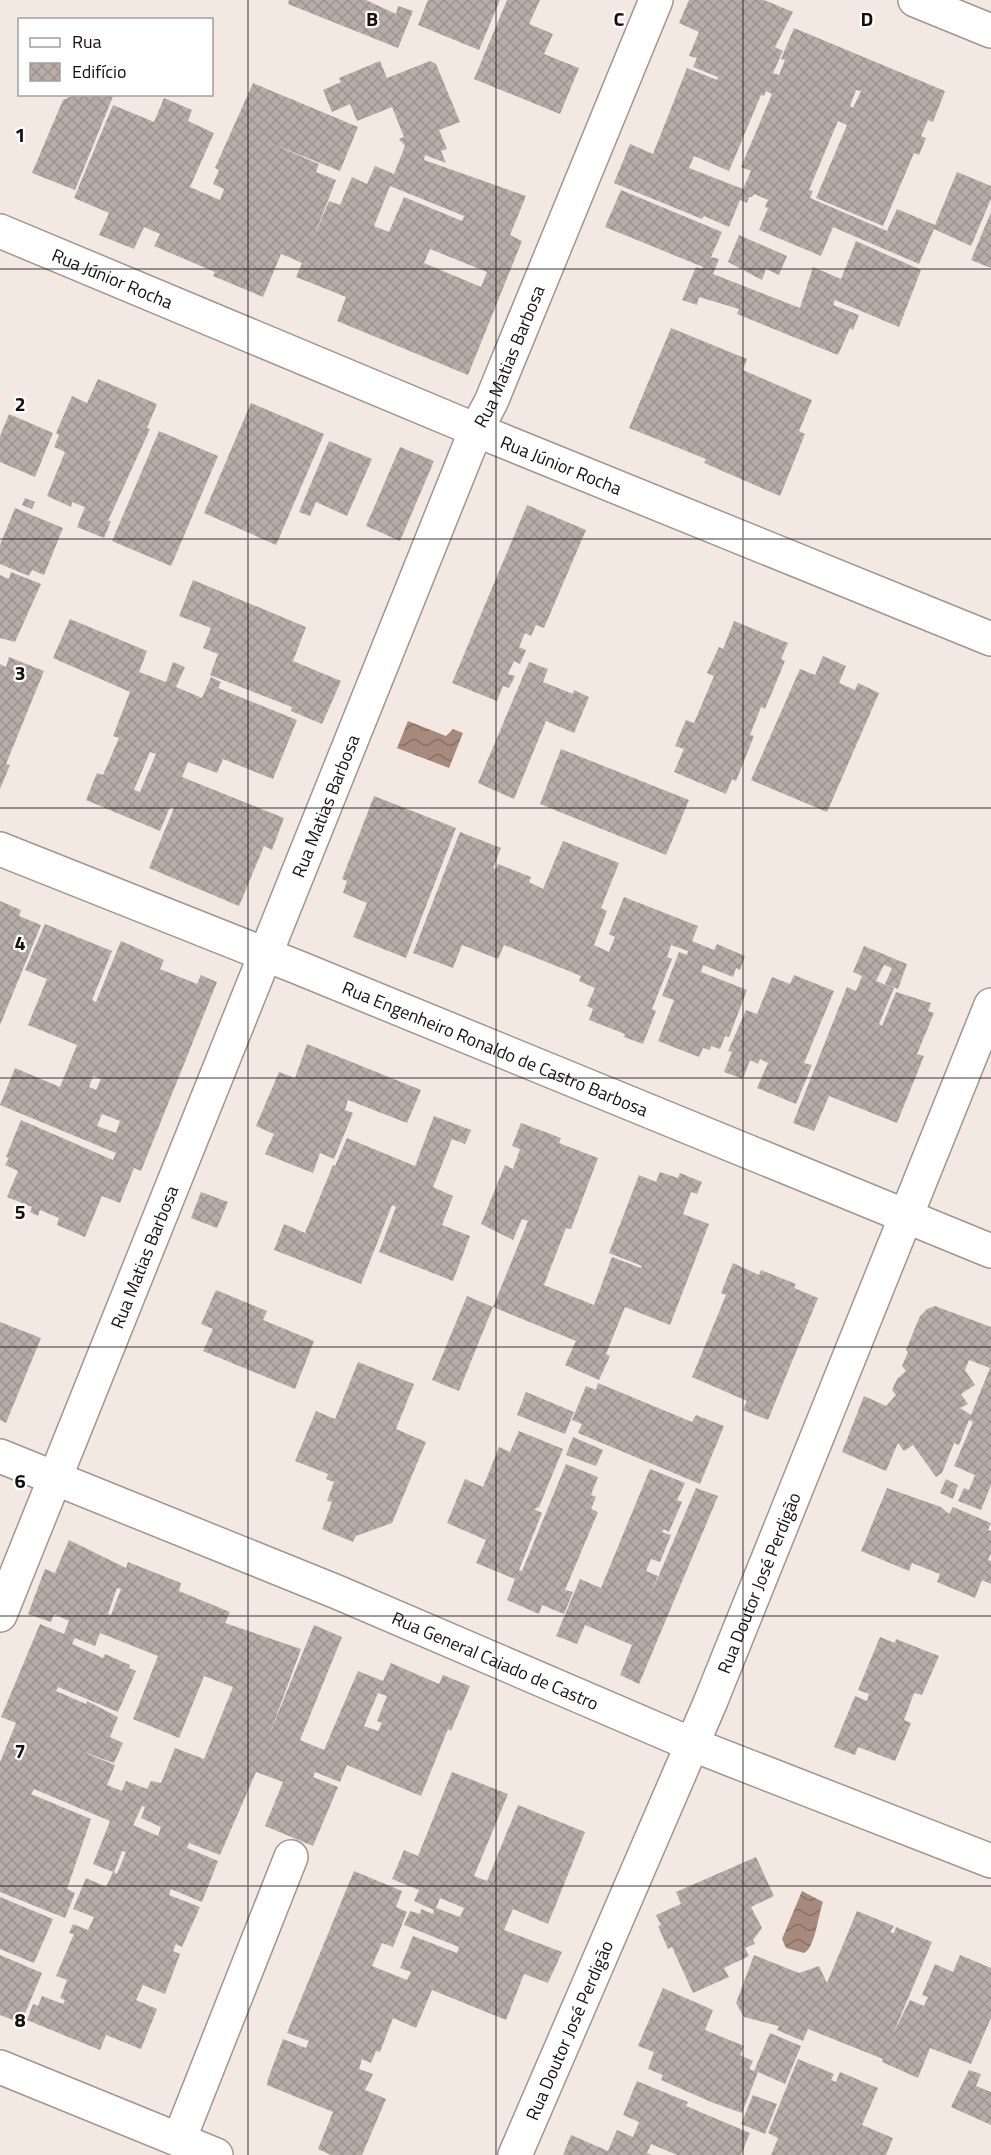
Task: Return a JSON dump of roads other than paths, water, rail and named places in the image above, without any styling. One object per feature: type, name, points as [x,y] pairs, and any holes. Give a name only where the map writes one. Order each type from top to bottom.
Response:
[{"type":"street","name":"Rua Matias Barbosa","points":[[0,1615],[476,429],[491,402],[656,0]]},
{"type":"street","points":[[915,0],[991,31]]},
{"type":"street","name":"Rua Júnior Rocha","points":[[0,231],[476,429],[991,639]]},
{"type":"street","name":"Rua Engenheiro Ronaldo de Castro Barbosa","points":[[0,849],[264,954],[991,1251]]},
{"type":"street","name":"Rua Doutor José Perdigão","points":[[515,2155],[691,1744],[991,1005]]},
{"type":"street","name":"Rua General Caiado de Castro","points":[[0,1456],[337,1592],[691,1744],[991,1861]]},
{"type":"street","points":[[179,2140],[291,1857]]},
{"type":"street","points":[[0,2067],[216,2155]]},
{"type":"water","points":[[408,721],[446,736],[453,729],[463,733],[449,768],[397,748]]},
{"type":"water","points":[[802,1891],[823,1902],[814,1938],[804,1953],[786,1948],[782,1939]]}]
